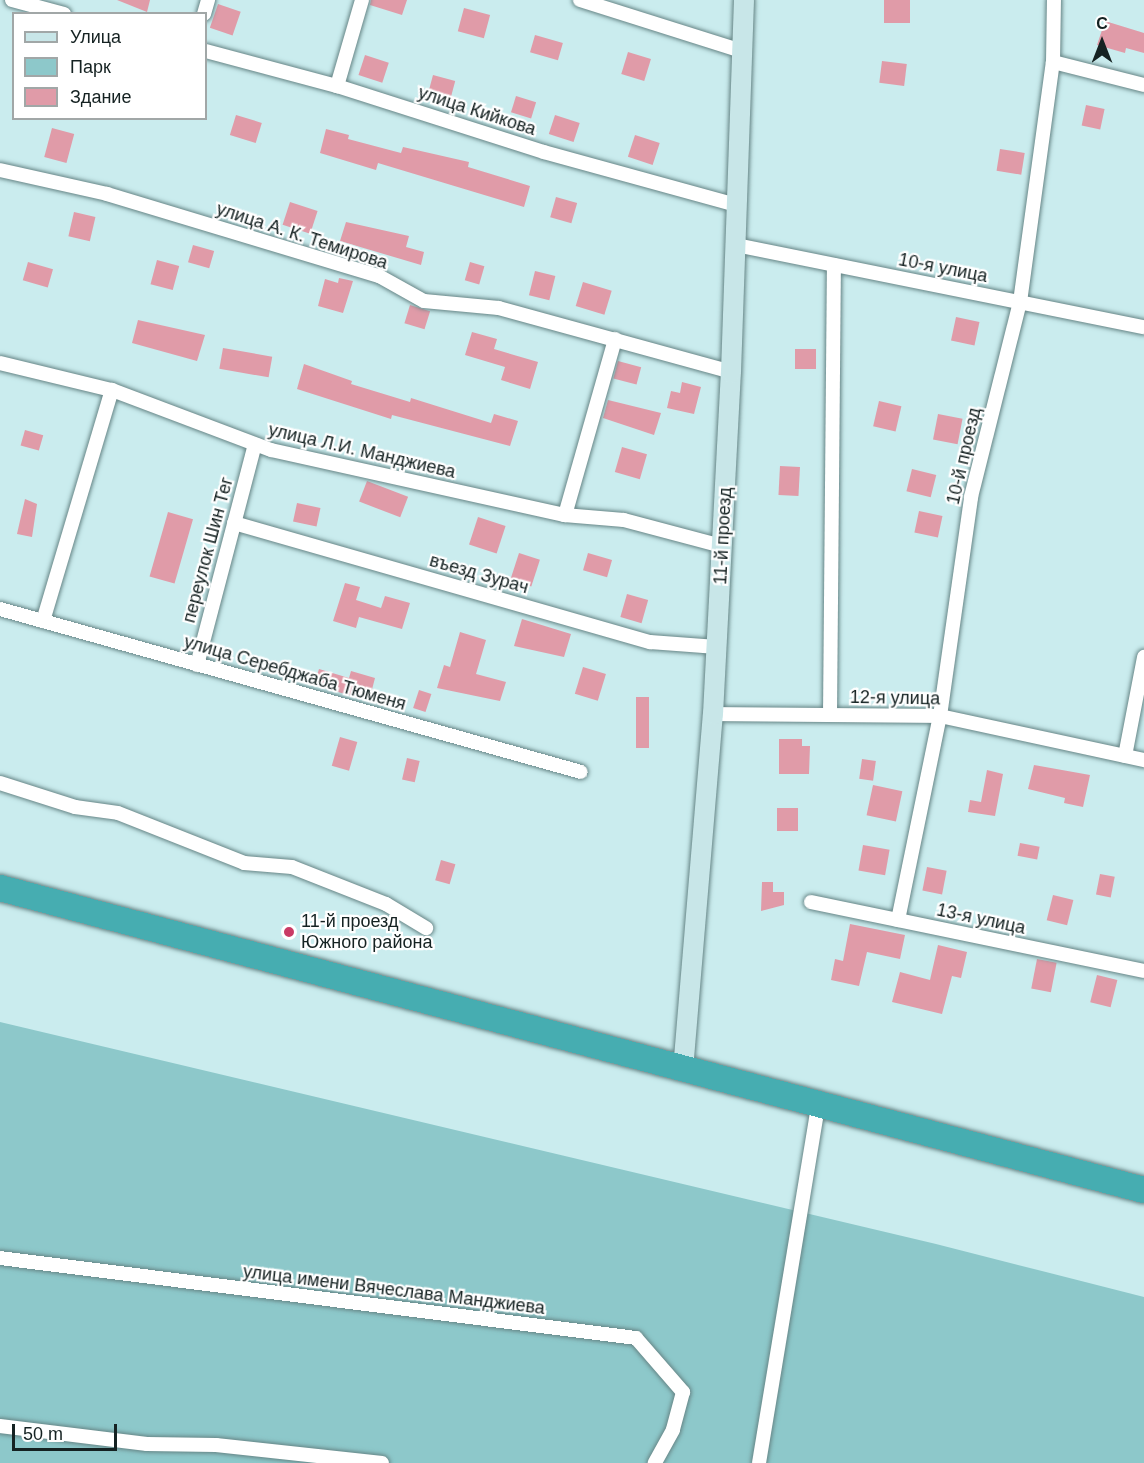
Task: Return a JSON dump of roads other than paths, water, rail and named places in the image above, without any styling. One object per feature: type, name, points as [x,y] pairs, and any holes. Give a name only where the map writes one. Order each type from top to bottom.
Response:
[{"type":"highway","points":[[0,888],[818,1106],[1144,1190]]},
{"type":"street","points":[[12,0],[56,8]]},
{"type":"street","points":[[338,86],[362,0]]},
{"type":"street","points":[[580,0],[742,51]]},
{"type":"street","name":"11-й проезд","points":[[683,1070],[717,647],[731,372],[744,0]]},
{"type":"street","name":"10-й проезд","points":[[898,920],[940,716],[971,497],[1020,302],[1053,62],[1054,0]]},
{"type":"street","name":"улица Кийкова","points":[[207,51],[338,86],[544,152],[737,205]]},
{"type":"street","points":[[1053,62],[1144,85]]},
{"type":"street","name":"улица А. К. Темирова","points":[[0,171],[107,194],[379,276],[424,301],[499,308],[731,372]]},
{"type":"street","name":"10-я улица","points":[[736,245],[1144,327]]},
{"type":"street","points":[[830,715],[834,265]]},
{"type":"street","points":[[565,515],[615,339]]},
{"type":"street","name":"улица Л.И. Манджиева","points":[[0,363],[112,390],[255,444],[565,515],[624,520],[722,546]]},
{"type":"street","points":[[43,621],[112,390]]},
{"type":"street","name":"переулок Шин Тег","points":[[197,665],[255,444]]},
{"type":"street","name":"въезд Зурач","points":[[234,523],[650,642],[717,647]]},
{"type":"street","name":"улица Серебджаба Тюменя","points":[[0,609],[581,772]]},
{"type":"street","points":[[1125,756],[1144,657]]},
{"type":"street","name":"12-я улица","points":[[713,714],[940,716],[1144,760]]},
{"type":"street","points":[[0,783],[75,807],[118,813],[244,863],[292,867],[386,904],[426,928]]},
{"type":"street","name":"13-я улица","points":[[811,902],[1144,971]]},
{"type":"street","points":[[759,1463],[818,1106]]},
{"type":"street","name":"улица имени Вячеслава Манджиева","points":[[0,1258],[636,1338],[683,1392],[673,1430],[655,1463]]},
{"type":"street","points":[[0,1426],[147,1444],[216,1445],[382,1463]]},
{"type":"place","name":"11-й проезд Южного района","points":[[289,932]]}]
